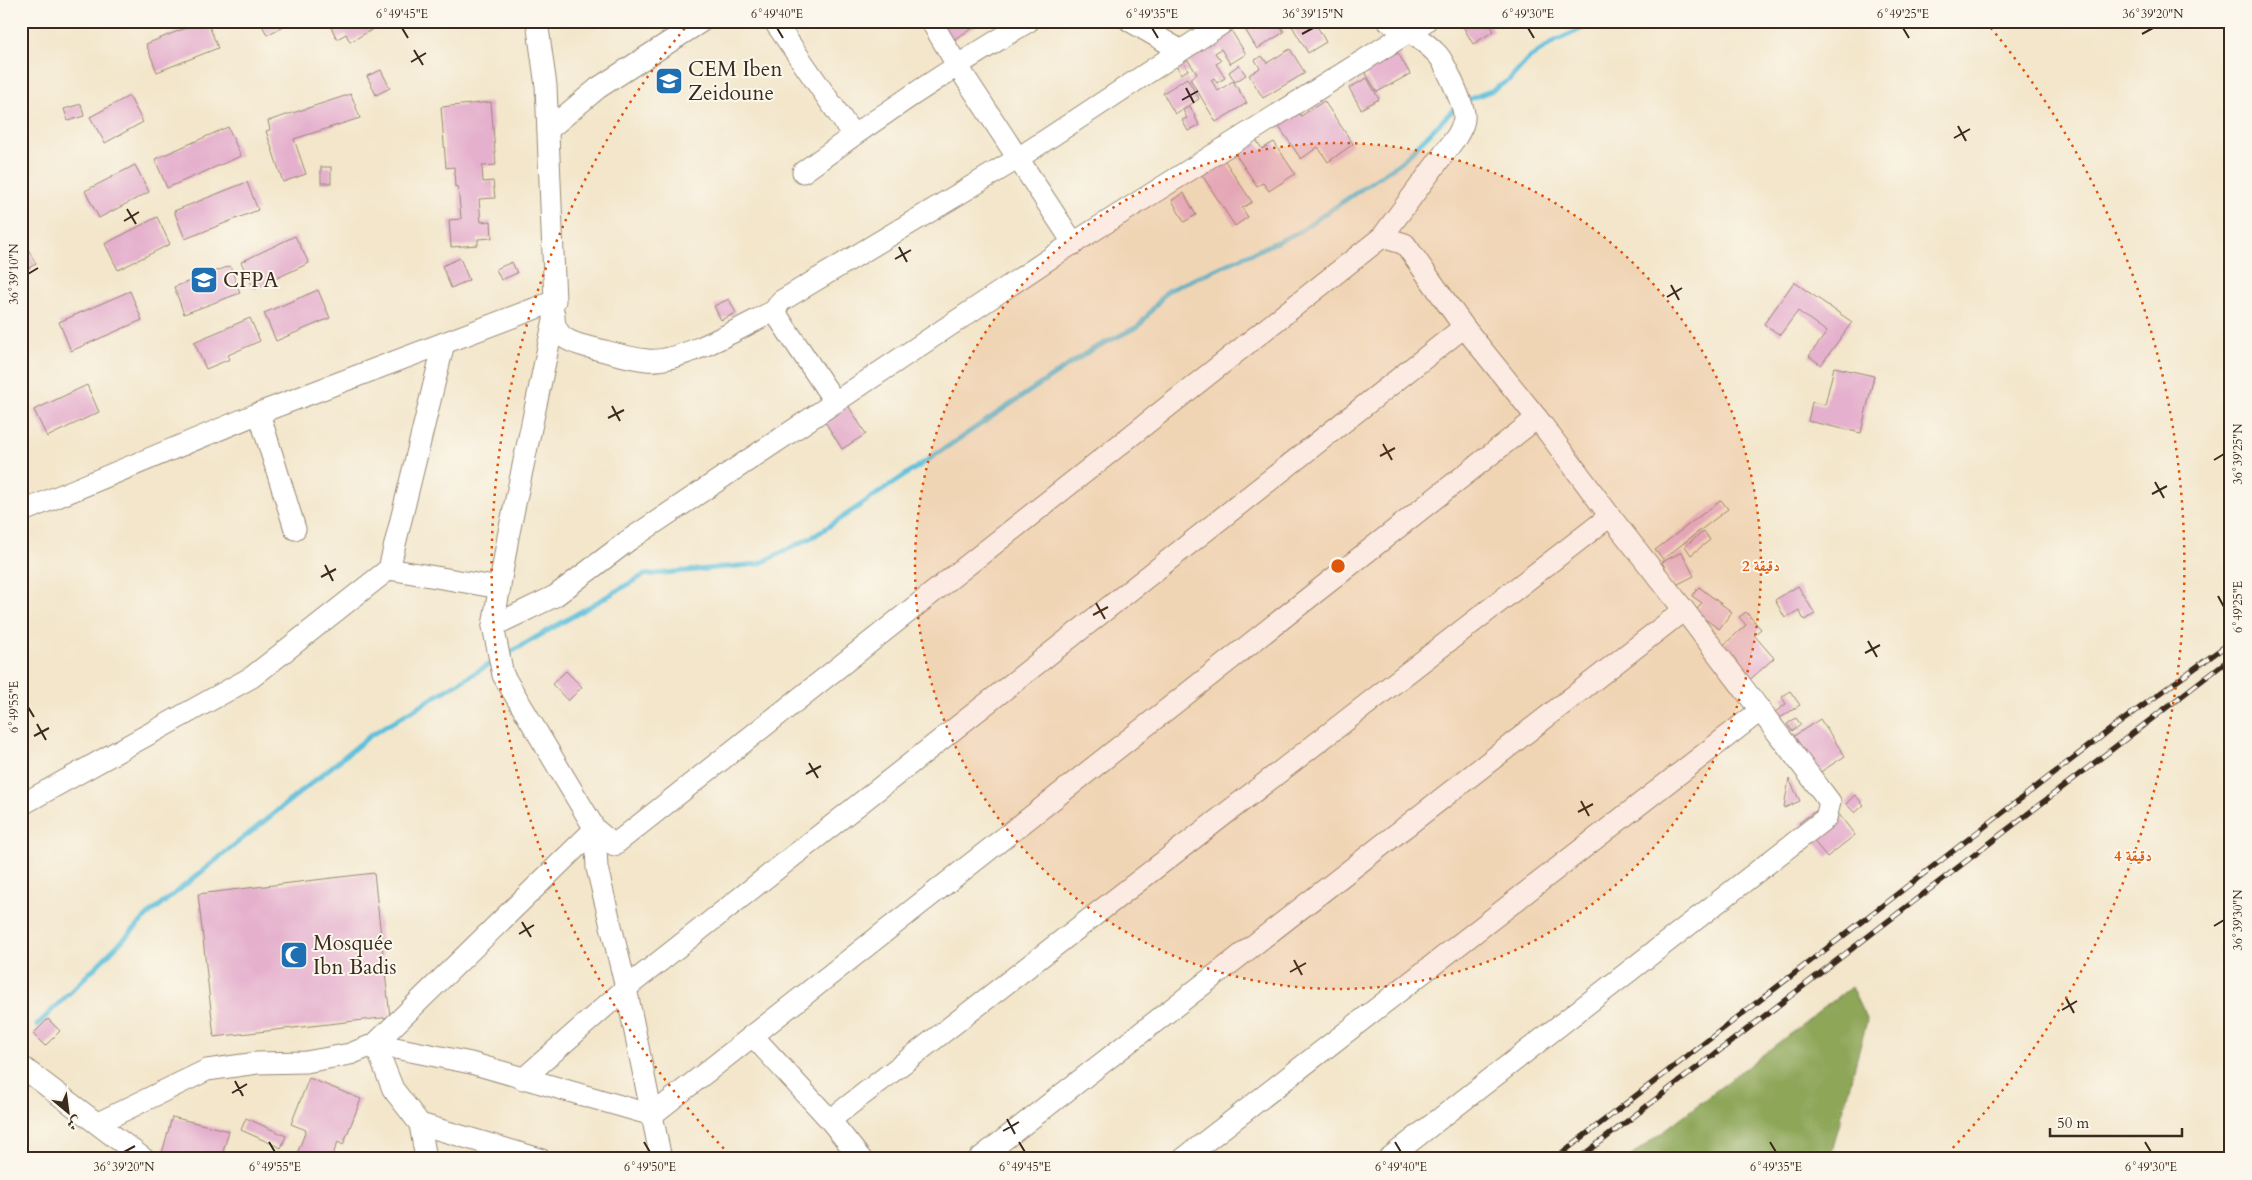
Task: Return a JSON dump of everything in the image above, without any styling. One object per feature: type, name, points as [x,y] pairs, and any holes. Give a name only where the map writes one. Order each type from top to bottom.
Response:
[{"type":"street","points":[[537,21],[546,86],[555,301],[553,324],[508,537],[493,626],[502,675],[596,829],[614,845],[1382,237],[1457,136],[1462,127],[1464,115],[1461,102],[1439,55],[1418,26],[1388,21]]},
{"type":"street","points":[[548,130],[598,88],[702,21]]},
{"type":"street","points":[[774,21],[853,135]]},
{"type":"street","points":[[931,21],[956,65],[1074,244]]},
{"type":"street","points":[[803,172],[853,135],[956,65],[1029,21]]},
{"type":"street","points":[[1130,21],[1180,50]]},
{"type":"street","points":[[553,324],[559,334],[576,344],[648,360],[663,360],[684,354],[774,311],[781,301],[1017,159],[1226,21]]},
{"type":"street","points":[[493,626],[555,596],[629,540],[1074,244],[1418,26]]},
{"type":"street","points":[[1382,237],[1405,244],[1464,328],[1537,418],[1830,802],[1826,818],[1388,1159]]},
{"type":"street","points":[[21,512],[259,413],[555,301]]},
{"type":"street","points":[[774,311],[835,402]]},
{"type":"street","points":[[523,1079],[626,988],[1464,328]]},
{"type":"street","points":[[21,805],[252,677],[389,569],[444,343]]},
{"type":"street","points":[[259,413],[295,529]]},
{"type":"street","points":[[652,1115],[1537,418]]},
{"type":"street","points":[[830,1120],[1610,516]]},
{"type":"street","points":[[389,569],[500,588]]},
{"type":"street","points":[[979,1159],[1684,610]]},
{"type":"street","points":[[1183,1159],[1761,710]]},
{"type":"street","points":[[596,829],[597,868],[626,988],[661,1159]]},
{"type":"street","points":[[98,1123],[206,1070],[257,1063],[306,1062],[350,1054],[375,1044],[596,829]]},
{"type":"street","points":[[752,1035],[830,1120],[861,1159]]},
{"type":"street","points":[[375,1044],[471,1063],[652,1115]]},
{"type":"street","points":[[375,1044],[393,1089],[420,1124],[426,1159]]},
{"type":"street","points":[[29,1071],[98,1123],[120,1154],[144,1159]]},
{"type":"street","points":[[420,1124],[540,1159]]},
{"type":"green space","points":[[1851,987],[1867,1021],[1830,1159],[1627,1159]]},
{"type":"building","points":[[207,21],[218,48],[157,72],[146,44]]},
{"type":"building","points":[[260,21],[293,21],[267,35]]},
{"type":"building","points":[[328,21],[372,21],[375,28],[350,42],[346,34],[337,39]]},
{"type":"building","points":[[930,21],[985,21],[944,45]]},
{"type":"building","points":[[1225,21],[1246,54],[1230,64],[1221,49],[1215,53],[1221,61],[1216,64],[1225,78],[1217,83],[1214,78],[1211,80],[1218,91],[1233,81],[1247,103],[1216,122],[1190,79],[1197,74],[1180,48]]},
{"type":"building","points":[[1240,21],[1278,21],[1284,32],[1257,49]]},
{"type":"building","points":[[1289,21],[1314,21],[1326,42],[1308,53]]},
{"type":"building","points":[[1460,21],[1488,21],[1494,31],[1473,44]]},
{"type":"building","points":[[1290,49],[1305,73],[1263,98],[1249,75],[1260,68],[1255,60],[1262,56],[1267,63]]},
{"type":"building","points":[[1381,51],[1386,60],[1398,53],[1410,74],[1377,92],[1356,57]]},
{"type":"building","points":[[1181,57],[1188,70],[1181,74],[1174,61]]},
{"type":"building","points":[[1239,65],[1246,75],[1235,82],[1229,72]]},
{"type":"building","points":[[381,70],[390,88],[376,95],[367,76]]},
{"type":"building","points":[[1187,78],[1199,99],[1175,114],[1163,93]]},
{"type":"building","points":[[1367,78],[1379,99],[1361,109],[1349,88]]},
{"type":"building","points":[[351,94],[360,118],[294,139],[306,174],[283,182],[266,131],[270,130],[268,121]]},
{"type":"building","points":[[129,96],[143,122],[105,143],[90,117]]},
{"type":"building","points":[[1324,101],[1353,144],[1328,162],[1318,147],[1301,159],[1275,121],[1295,107],[1301,116]]},
{"type":"building","points":[[491,102],[496,165],[482,166],[483,182],[493,181],[495,198],[479,199],[481,222],[491,221],[492,238],[478,239],[478,245],[451,247],[449,220],[461,219],[458,186],[455,187],[454,167],[446,168],[441,107]]},
{"type":"building","points":[[81,104],[84,116],[68,121],[64,109]]},
{"type":"building","points":[[1190,106],[1199,125],[1188,131],[1182,120],[1187,118],[1183,110]]},
{"type":"building","points":[[228,127],[241,156],[167,188],[155,159]]},
{"type":"building","points":[[1253,135],[1262,149],[1274,142],[1295,174],[1269,191],[1263,183],[1257,186],[1232,149]]},
{"type":"building","points":[[1221,155],[1252,202],[1242,208],[1248,217],[1235,226],[1198,169]]},
{"type":"building","points":[[135,165],[149,192],[99,218],[85,191]]},
{"type":"building","points":[[321,167],[331,167],[331,183],[321,183]]},
{"type":"building","points":[[247,182],[258,210],[185,239],[174,211]]},
{"type":"building","points":[[1184,193],[1196,215],[1184,222],[1172,200]]},
{"type":"building","points":[[157,217],[170,244],[118,270],[105,244]]},
{"type":"building","points":[[21,236],[36,264],[21,272]]},
{"type":"building","points":[[295,236],[309,263],[254,289],[241,262]]},
{"type":"building","points":[[460,258],[469,280],[451,288],[442,266]]},
{"type":"building","points":[[512,262],[517,273],[501,280],[496,269]]},
{"type":"building","points":[[230,266],[240,293],[184,314],[174,287]]},
{"type":"building","points":[[1794,282],[1852,322],[1821,365],[1809,356],[1827,332],[1798,311],[1780,335],[1764,324]]},
{"type":"building","points":[[318,290],[330,318],[276,341],[264,313]]},
{"type":"building","points":[[130,291],[142,320],[71,351],[59,322]]},
{"type":"building","points":[[729,299],[736,313],[721,320],[714,306]]},
{"type":"building","points":[[250,318],[260,341],[228,355],[230,359],[206,369],[194,342]]},
{"type":"building","points":[[1834,367],[1874,376],[1861,433],[1808,421],[1812,402],[1825,405]]},
{"type":"building","points":[[87,385],[99,412],[47,437],[34,410]]},
{"type":"building","points":[[846,402],[866,434],[842,449],[822,417]]},
{"type":"building","points":[[1721,500],[1728,509],[1663,559],[1655,550]]},
{"type":"building","points":[[1704,531],[1710,540],[1691,555],[1685,546]]},
{"type":"building","points":[[1682,552],[1694,576],[1674,586],[1662,562]]},
{"type":"building","points":[[1798,586],[1815,614],[1804,620],[1799,610],[1785,618],[1775,600]]},
{"type":"building","points":[[1699,587],[1732,612],[1719,629],[1695,612],[1702,603],[1692,596]]},
{"type":"building","points":[[1746,612],[1761,629],[1754,635],[1774,658],[1744,685],[1716,652],[1746,625],[1739,617]]},
{"type":"building","points":[[566,671],[582,687],[568,701],[552,684]]},
{"type":"building","points":[[1790,691],[1800,705],[1780,718],[1775,712],[1786,704],[1782,697]]},
{"type":"building","points":[[1796,718],[1801,725],[1792,731],[1787,724]]},
{"type":"building","points":[[1820,719],[1845,756],[1819,773],[1794,736]]},
{"type":"building","points":[[1789,779],[1800,801],[1784,808],[1784,807]]},
{"type":"building","points":[[1855,795],[1864,805],[1855,813],[1846,804]]},
{"type":"building","points":[[1831,804],[1855,835],[1827,857],[1799,823],[1815,811],[1818,814]]},
{"type":"building","name":"Mosquée Ibn Badis","points":[[374,873],[390,1017],[214,1037],[198,894]]},
{"type":"building","points":[[48,1019],[60,1031],[45,1046],[33,1034]]},
{"type":"building","points":[[309,1078],[361,1099],[343,1145],[338,1142],[331,1159],[301,1159],[296,1157],[306,1130],[291,1124]]},
{"type":"building","points":[[172,1117],[229,1131],[221,1159],[161,1157]]},
{"type":"building","points":[[246,1118],[286,1136],[281,1148],[241,1130]]},
{"type":"building","points":[[234,1153],[250,1158],[250,1159],[232,1159]]},
{"type":"waterway","points":[[1465,101],[1493,90],[1509,80],[1527,60],[1555,41],[1599,21]]},
{"type":"waterway","points":[[504,656],[644,575],[759,564],[816,535],[1091,350],[1139,326],[1167,291],[1297,233],[1401,162],[1456,107]]},
{"type":"waterway","points":[[37,1025],[148,915],[371,735],[495,661]]},
{"type":"railway","points":[[1554,1159],[2115,726],[2231,642]]},
{"type":"railway","points":[[1578,1159],[2231,658]]},
{"type":"place","name":"CEM Iben Zeidoune","points":[[669,81]]},
{"type":"place","name":"CFPA","points":[[204,280]]},
{"type":"place","name":"Mosquée Ibn Badis","points":[[294,955]]}]
